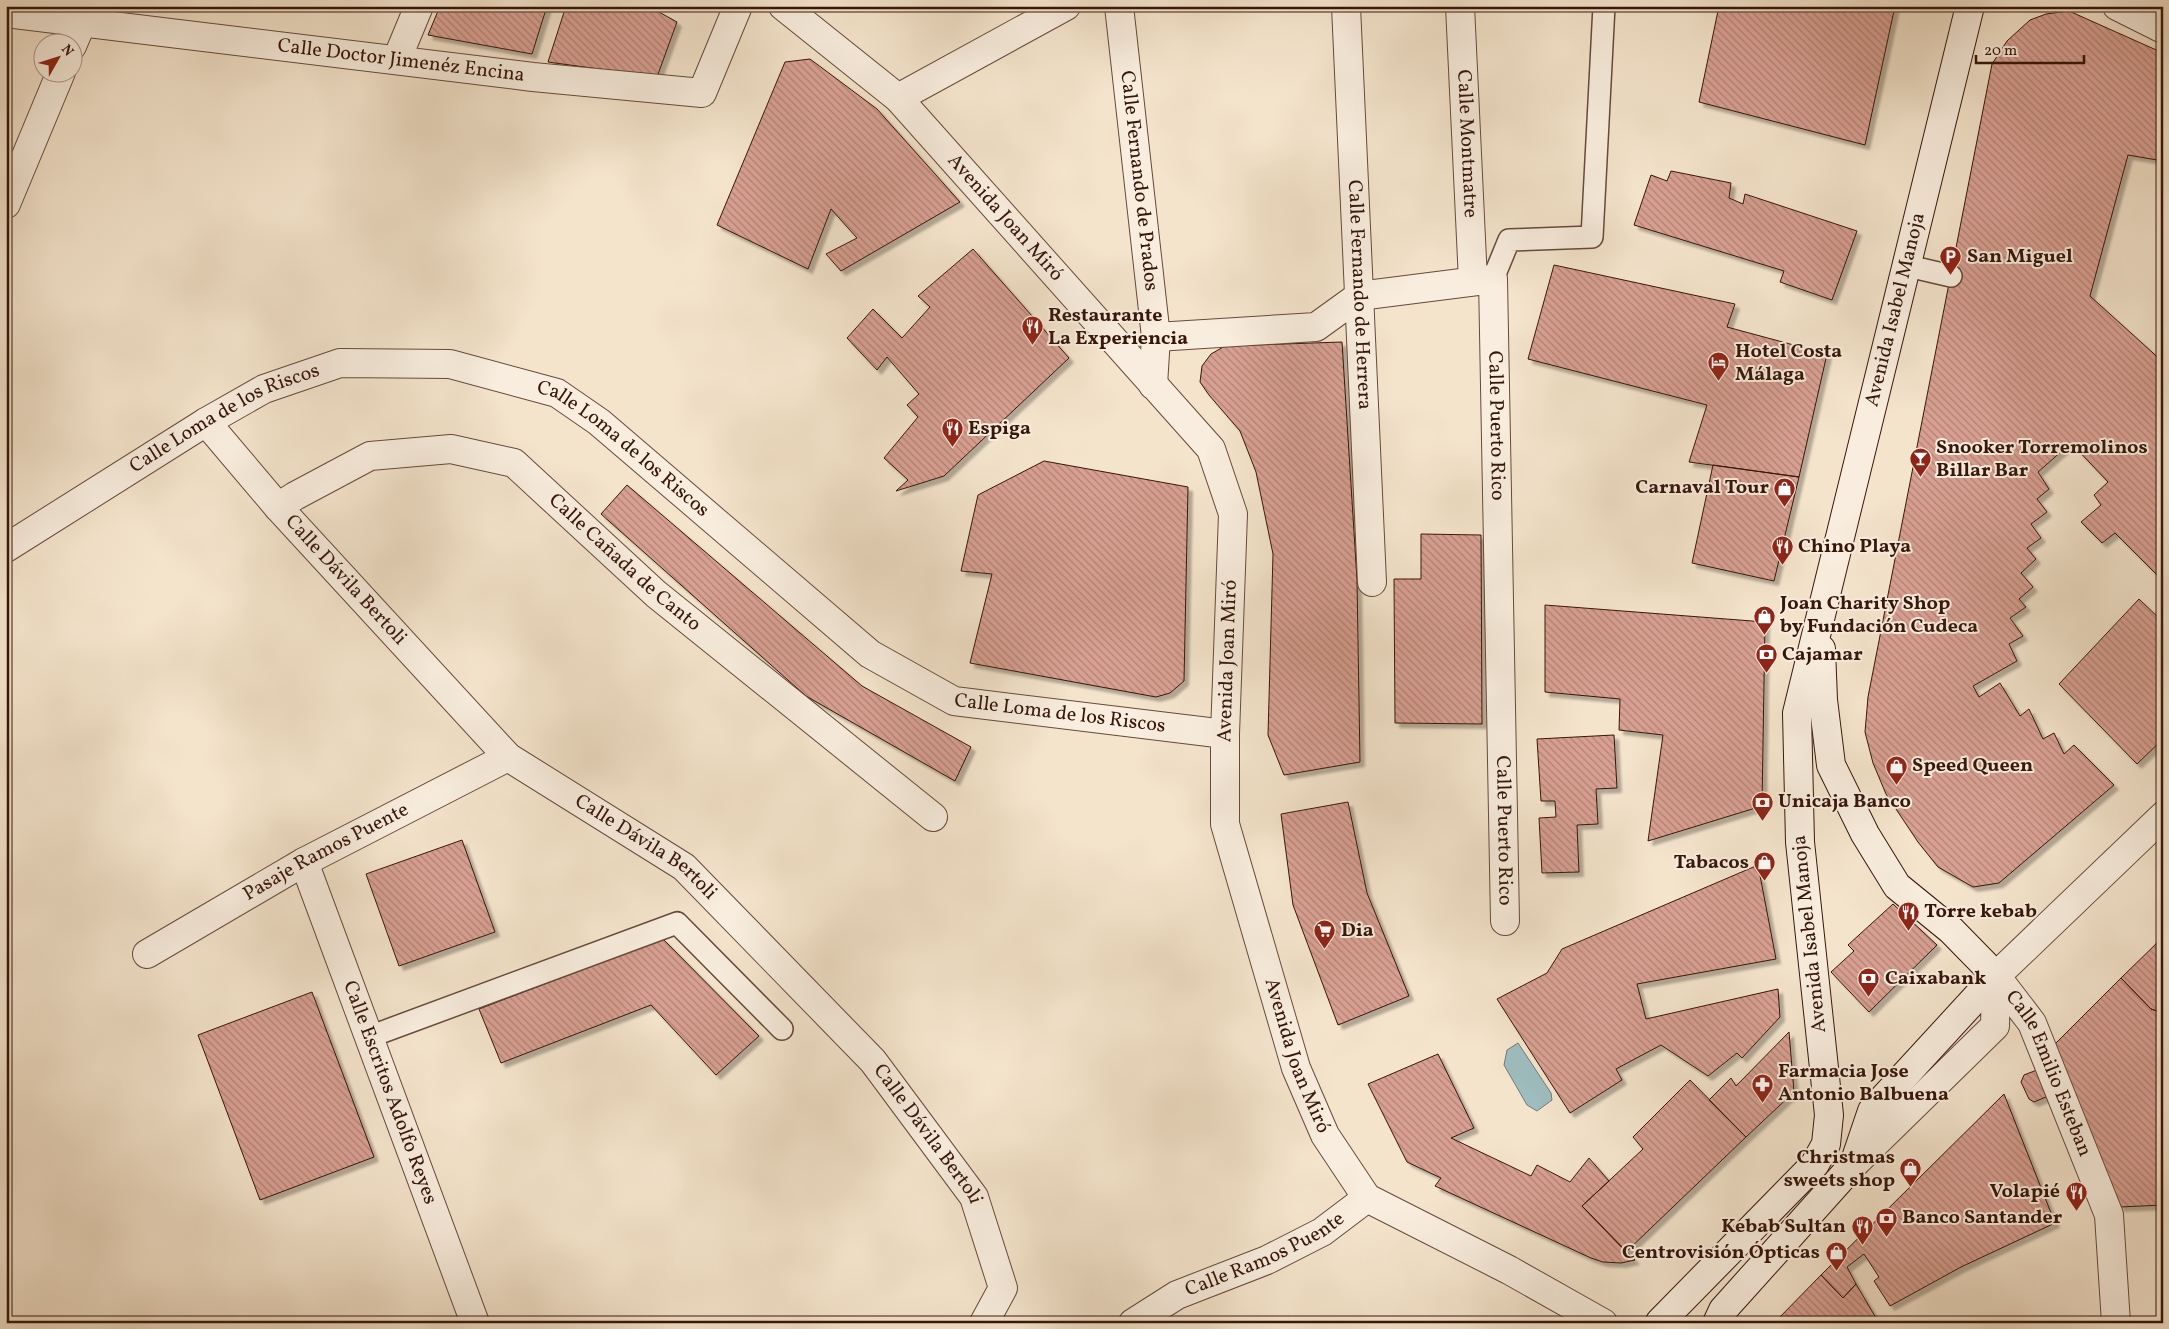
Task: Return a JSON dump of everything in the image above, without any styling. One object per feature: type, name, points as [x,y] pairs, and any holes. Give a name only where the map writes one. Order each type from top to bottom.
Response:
[{"type":"street","points":[[397,59],[419,6]]},
{"type":"street","name":"Calle Doctor Jimenéz Encina","points":[[6,12],[86,13],[342,54],[397,59],[533,77],[702,93],[738,6]]},
{"type":"street","name":"Avenida Joan Miró","points":[[784,6],[898,98],[1211,449],[1232,514],[1225,734],[1225,824],[1296,1068],[1325,1135],[1367,1198],[1509,1270],[1604,1323]]},
{"type":"street","points":[[898,98],[1066,6]]},
{"type":"street","name":"Calle Fernando de Prados","points":[[1119,6],[1156,337],[1153,385]]},
{"type":"street","name":"Calle Fernando de Herrera","points":[[1346,6],[1372,582]]},
{"type":"street","name":"Calle Montmatre","points":[[1460,6],[1483,280]]},
{"type":"street","name":"Avenida Isabel Manoja","points":[[1661,1322],[1815,1164],[1826,1144],[1829,1115],[1800,842],[1797,713],[1820,612],[1908,266],[1970,6]]},
{"type":"street","points":[[2117,6],[2163,29]]},
{"type":"street","points":[[78,32],[86,13]]},
{"type":"street","points":[[6,204],[58,82]]},
{"type":"street","points":[[1156,337],[1316,328],[1359,296],[1483,280]]},
{"type":"street","name":"Calle Puerto Rico","points":[[1483,280],[1505,921]]},
{"type":"street","name":"Calle Loma de los Riscos","points":[[6,548],[206,422],[264,390],[340,363],[450,364],[557,393],[599,422],[870,654],[954,701],[1225,734]]},
{"type":"street","name":"Calle Dávila Bertoli","points":[[206,422],[278,507],[508,757],[684,867],[873,1061],[974,1197],[1003,1288],[984,1323]]},
{"type":"street","name":"Calle Cañada de Canto","points":[[278,507],[370,456],[451,449],[514,463],[656,594],[933,817]]},
{"type":"street","name":"Avenida Isabel Manoja","points":[[1820,612],[1823,700],[1831,765],[1835,774],[1865,834],[1897,886],[1951,930],[1996,976]]},
{"type":"street","name":"Pasaje Ramos Puente","points":[[147,954],[304,862],[508,757]]},
{"type":"street","points":[[1717,1323],[1723,1310],[1854,1164],[1872,1110],[1996,976],[2163,816]]},
{"type":"street","name":"Calle Escritos Adolfo Reyes","points":[[304,862],[475,1323]]},
{"type":"street","name":"Calle Emilio Esteban","points":[[1996,976],[2032,1023],[2109,1215],[2116,1323]]},
{"type":"street","name":"Calle Ramos Puente","points":[[1133,1323],[1177,1295],[1267,1260],[1322,1232],[1367,1198]]},
{"type":"street","points":[[1643,1323],[1661,1322]]},
{"type":"lane","points":[[1483,280],[1509,240],[1592,237],[1604,6]]},
{"type":"lane","points":[[1908,266],[1951,276]]},
{"type":"lane","points":[[369,1037],[677,923],[782,1029]]},
{"type":"water","points":[[1518,1043],[1551,1093],[1552,1100],[1537,1111],[1527,1105],[1504,1065],[1507,1050]]},
{"type":"building","points":[[440,6],[547,6],[532,54],[428,35]]},
{"type":"building","points":[[566,6],[648,6],[677,22],[657,77],[548,62]]},
{"type":"building","points":[[1719,6],[1895,6],[1865,145],[1699,102]]},
{"type":"building","points":[[2069,11],[2163,53],[2163,161],[2128,155],[2090,296],[2163,362],[2163,581],[2115,533],[2102,543],[2081,522],[2101,505],[2094,495],[2108,482],[2071,443],[2038,472],[2049,489],[2037,499],[2047,512],[2031,524],[2041,538],[2027,548],[2036,559],[2021,573],[2033,587],[2019,599],[2026,607],[2010,618],[2023,636],[2009,644],[2017,661],[1973,686],[1979,697],[2000,683],[2020,716],[2029,709],[2043,739],[2054,733],[2064,754],[2074,745],[2114,785],[1999,883],[1973,887],[1938,867],[1918,842],[1886,794],[1873,763],[1865,732],[1868,697],[1992,64],[2007,41],[2030,20],[2046,14]]},
{"type":"building","points":[[810,59],[877,109],[960,202],[841,271],[826,254],[857,238],[831,209],[808,269],[717,225],[785,62]]},
{"type":"building","points":[[1671,171],[1731,183],[1729,198],[1743,204],[1745,194],[1857,231],[1832,300],[1780,282],[1784,271],[1634,225],[1651,175],[1667,181]]},
{"type":"building","points":[[973,249],[1069,358],[944,476],[896,491],[908,480],[884,458],[918,417],[907,405],[919,394],[887,357],[877,370],[847,338],[873,309],[902,338],[930,307],[918,296]]},
{"type":"building","name":"Hotel Costa Málaga","points":[[1554,265],[1735,304],[1727,327],[1827,354],[1799,477],[1689,462],[1707,405],[1528,359]]},
{"type":"building","points":[[1342,342],[1357,580],[1360,762],[1284,775],[1268,735],[1273,554],[1256,472],[1240,431],[1200,382],[1202,366],[1211,354],[1225,346]]},
{"type":"building","points":[[1044,461],[1188,487],[1184,681],[1170,693],[1156,697],[970,663],[992,574],[961,571],[978,495]]},
{"type":"building","points":[[1713,465],[1799,477],[1774,581],[1692,563]]},
{"type":"building","points":[[627,485],[862,686],[971,747],[955,781],[806,696],[601,514]]},
{"type":"building","points":[[1421,534],[1481,535],[1482,724],[1395,723],[1394,579],[1421,579]]},
{"type":"building","points":[[2139,599],[2163,622],[2163,739],[2137,764],[2059,684]]},
{"type":"building","points":[[1545,605],[1765,622],[1762,806],[1648,841],[1663,735],[1619,730],[1620,699],[1545,692]]},
{"type":"building","points":[[1614,735],[1617,788],[1596,789],[1598,824],[1577,825],[1579,872],[1542,873],[1539,818],[1556,817],[1555,801],[1541,801],[1537,739]]},
{"type":"building","points":[[1348,802],[1367,893],[1409,996],[1338,1025],[1293,905],[1281,814]]},
{"type":"building","points":[[462,840],[495,932],[399,966],[366,874]]},
{"type":"building","points":[[1758,865],[1776,959],[1637,984],[1646,1019],[1778,989],[1780,1017],[1742,1058],[1737,1053],[1708,1076],[1661,1045],[1616,1069],[1622,1080],[1570,1113],[1497,999],[1547,973],[1562,949]]},
{"type":"building","points":[[1893,904],[1937,945],[1869,1012],[1831,972],[1854,951],[1848,945]]},
{"type":"building","points":[[2163,937],[2163,1013],[2151,1009],[2121,978]]},
{"type":"building","points":[[663,939],[759,1036],[716,1075],[651,1005],[501,1063],[479,1009]]},
{"type":"building","points":[[2121,978],[2151,1009],[2163,1013],[2163,1205],[2120,1207],[2055,1044]]},
{"type":"building","points":[[312,992],[374,1157],[260,1200],[198,1035]]},
{"type":"building","points":[[1789,1032],[1794,1092],[1746,1137],[1709,1100],[1731,1078],[1736,1086]]},
{"type":"building","points":[[1438,1054],[1474,1128],[1451,1138],[1531,1176],[1537,1165],[1570,1182],[1589,1158],[1609,1181],[1582,1206],[1635,1260],[1621,1263],[1603,1262],[1591,1258],[1435,1186],[1441,1178],[1407,1162],[1368,1084]]},
{"type":"building","points":[[2042,1068],[2053,1094],[2034,1102],[2029,1099],[2021,1082],[2024,1075]]},
{"type":"building","points":[[1690,1080],[1746,1137],[1626,1252],[1582,1206],[1643,1149],[1633,1137]]},
{"type":"building","points":[[2004,1094],[2055,1223],[1961,1267],[1890,1306],[1874,1281],[1879,1277],[1864,1254],[1847,1267],[1856,1284],[1843,1298],[1821,1275]]},
{"type":"building","points":[[1821,1275],[1843,1298],[1856,1284],[1879,1323],[1777,1323],[1777,1320]]},
{"type":"place","name":"San Miguel","points":[[1951,276]]},
{"type":"place","name":"Restaurante La Experiencia","points":[[1032,346]]},
{"type":"place","name":"Hotel Costa Málaga","points":[[1719,382]]},
{"type":"place","name":"Espiga","points":[[952,448]]},
{"type":"place","name":"Snooker Torremolinos Billar Bar","points":[[1920,478]]},
{"type":"place","name":"Carnaval Tour","points":[[1785,507]]},
{"type":"place","name":"Chino Playa","points":[[1782,566]]},
{"type":"place","name":"Joan Charity Shop by Fundación Cudeca","points":[[1764,635]]},
{"type":"place","name":"Cajamar","points":[[1766,674]]},
{"type":"place","name":"Speed Queen","points":[[1896,785]]},
{"type":"place","name":"Unicaja Banco","points":[[1762,821]]},
{"type":"place","name":"Tabacos","points":[[1765,882]]},
{"type":"place","name":"Torre kebab","points":[[1908,931]]},
{"type":"place","name":"Dia","points":[[1325,950]]},
{"type":"place","name":"Caixabank","points":[[1869,998]]},
{"type":"place","name":"Farmacia Jose Antonio Balbuena","points":[[1762,1103]]},
{"type":"place","name":"Christmas sweets shop","points":[[1911,1188]]},
{"type":"place","name":"Volapié","points":[[2076,1211]]},
{"type":"place","name":"Banco Santander","points":[[1886,1237]]},
{"type":"place","name":"Kebab Sultan","points":[[1862,1246]]},
{"type":"place","name":"Centrovisión Ópticas","points":[[1836,1272]]}]
